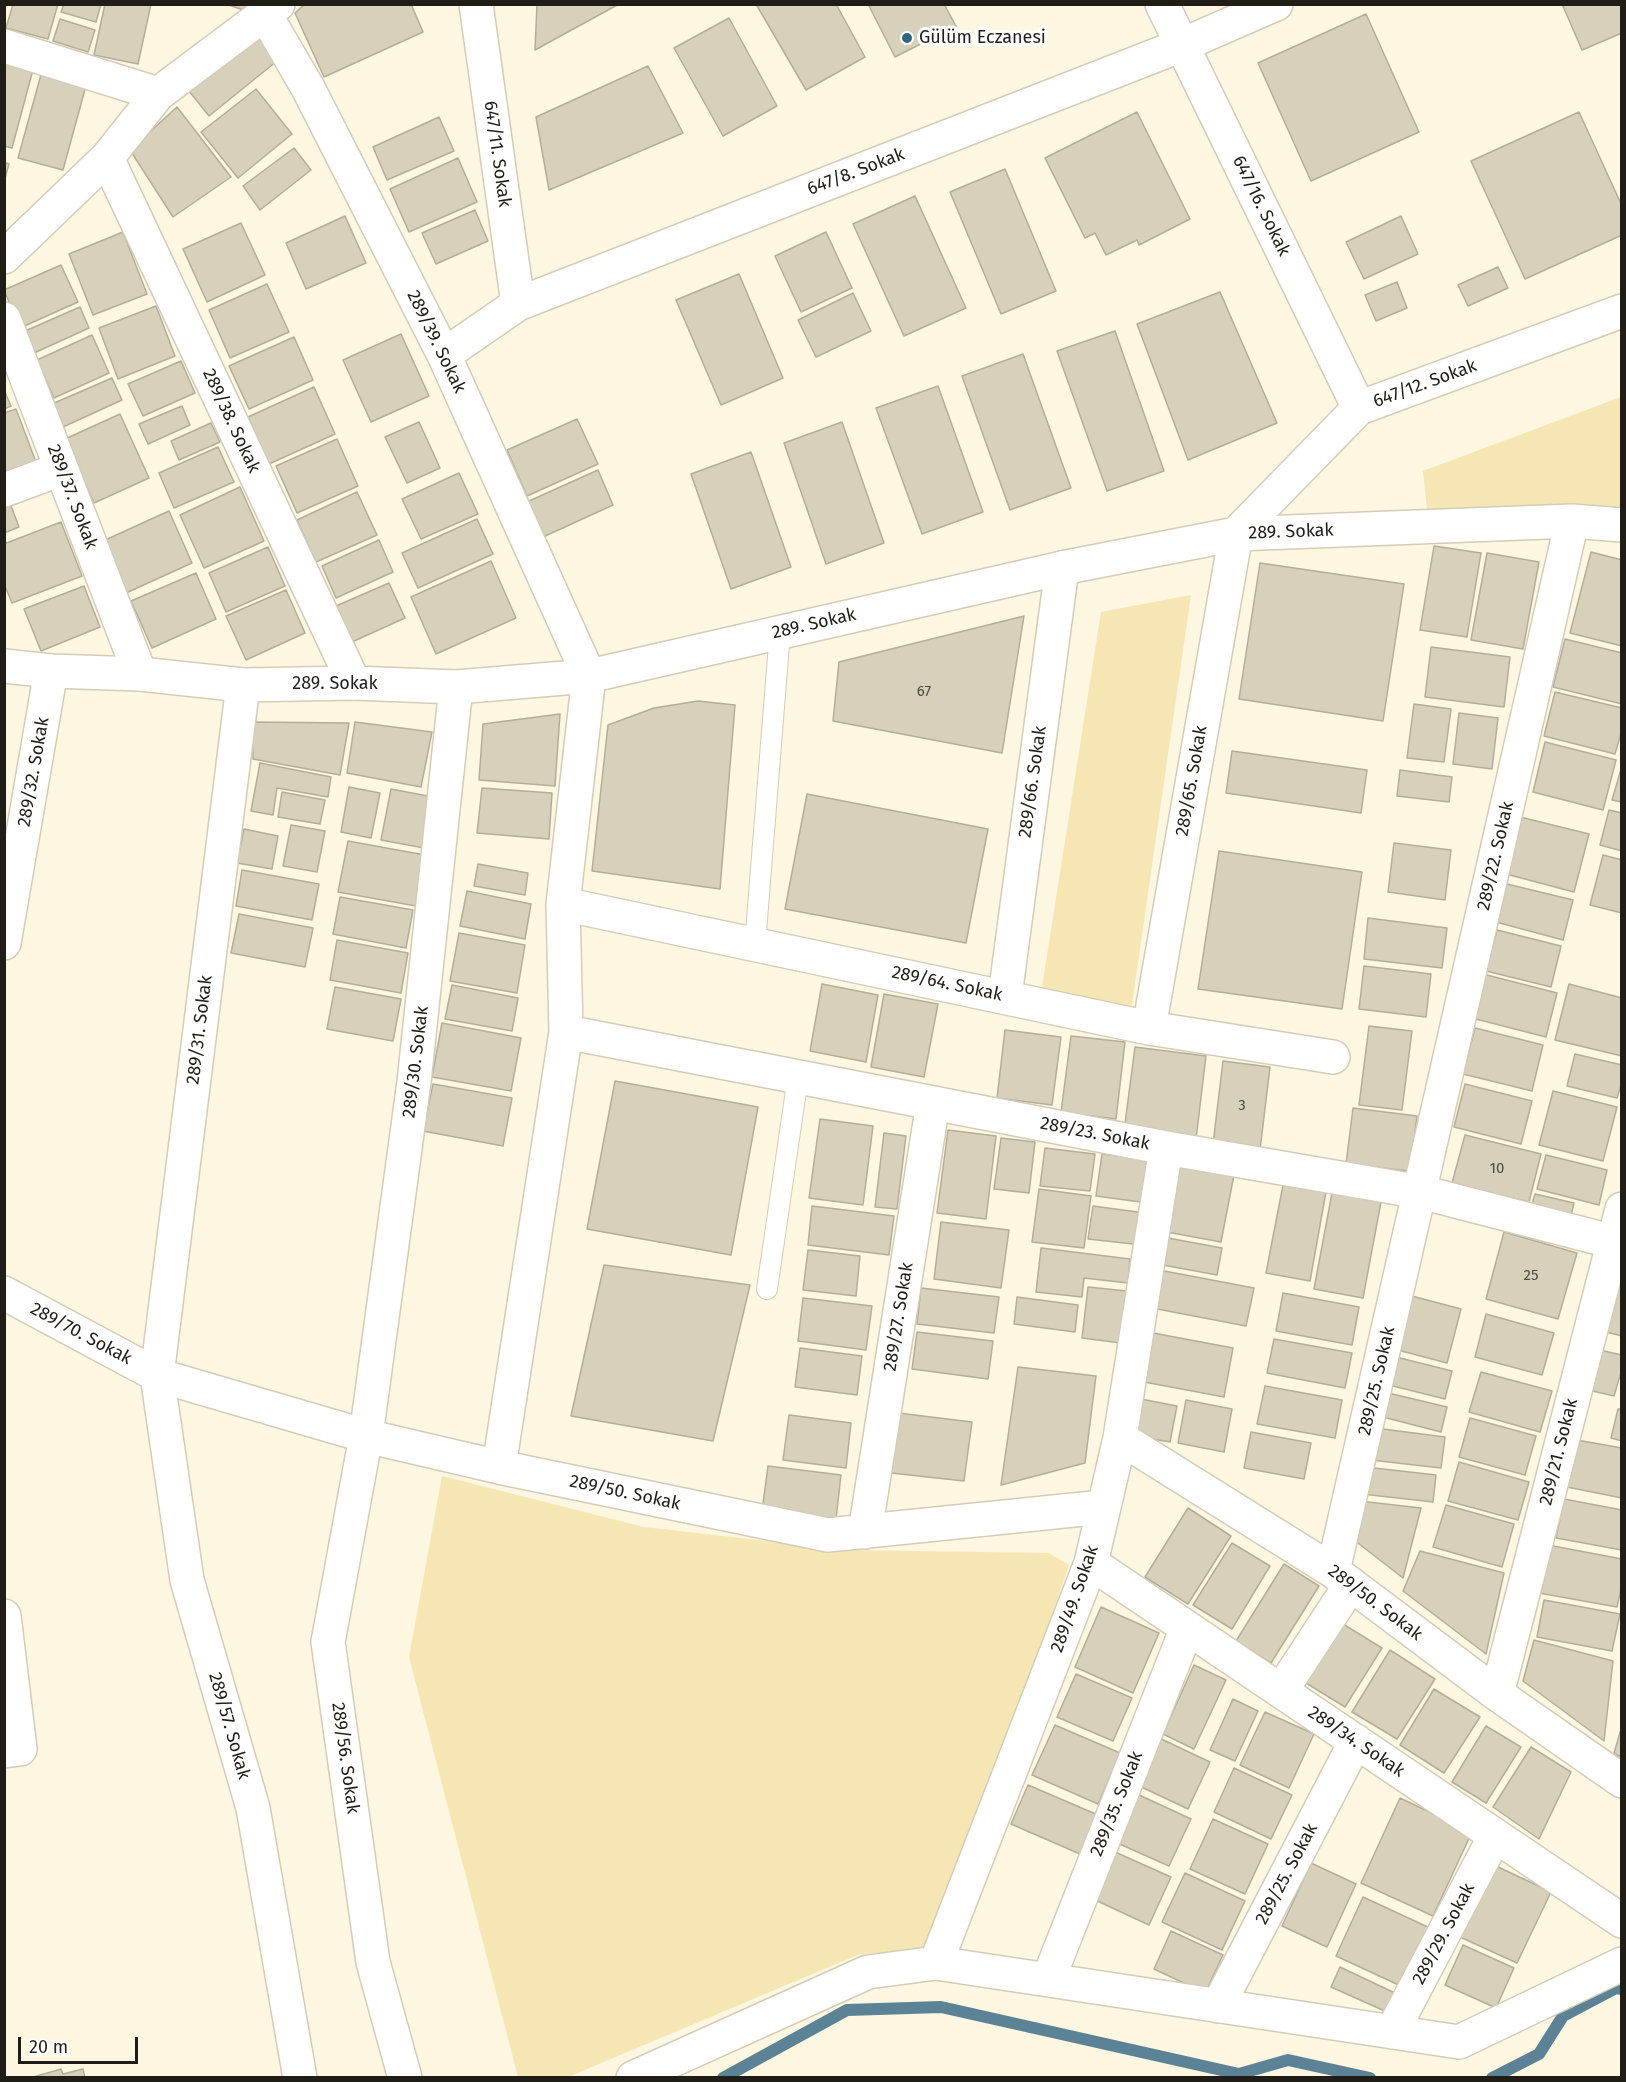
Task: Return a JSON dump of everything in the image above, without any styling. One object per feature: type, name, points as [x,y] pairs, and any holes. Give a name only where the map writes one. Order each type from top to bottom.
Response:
[{"type":"street","name":"647/11. Sokak","points":[[476,4],[518,304]]},
{"type":"street","name":"647/16. Sokak","points":[[1162,4],[1359,408]]},
{"type":"street","name":"647/8. Sokak","points":[[444,356],[518,304],[1182,45],[1276,4]]},
{"type":"street","points":[[4,257],[107,158],[158,94],[272,10]]},
{"type":"street","name":"289/39. Sokak","points":[[272,10],[308,88],[444,356],[589,676]]},
{"type":"street","points":[[4,46],[158,94]]},
{"type":"street","name":"289/38. Sokak","points":[[107,158],[354,683]]},
{"type":"street","name":"647/12. Sokak","points":[[1236,534],[1359,408],[1622,311]]},
{"type":"street","name":"289/37. Sokak","points":[[4,318],[141,674]]},
{"type":"street","points":[[4,490],[61,470]]},
{"type":"street","name":"289. Sokak","points":[[4,666],[51,671],[141,674],[243,685],[354,683],[456,687],[589,676],[1062,568],[1236,534],[1572,521],[1622,525]]},
{"type":"street","name":"289/22. Sokak","points":[[1420,1192],[1572,521]]},
{"type":"street","name":"289/65. Sokak","points":[[1149,1028],[1236,534]]},
{"type":"street","name":"289/66. Sokak","points":[[1005,996],[1062,568]]},
{"type":"street","name":"289/32. Sokak","points":[[4,943],[51,671]]},
{"type":"street","points":[[499,1467],[566,1032],[563,904],[589,676]]},
{"type":"street","name":"289/31. Sokak","points":[[157,1376],[243,685]]},
{"type":"street","name":"289/30. Sokak","points":[[366,1436],[414,1082],[456,687]]},
{"type":"street","name":"289/64. Sokak","points":[[563,904],[1149,1028],[1332,1057]]},
{"type":"street","name":"289/23. Sokak","points":[[566,1032],[1166,1148],[1420,1192],[1618,1242]]},
{"type":"street","name":"289/27. Sokak","points":[[865,1532],[933,1103]]},
{"type":"street","name":"289/49. Sokak","points":[[936,1963],[1092,1563],[1120,1438],[1166,1148]]},
{"type":"street","name":"289/25. Sokak","points":[[1281,1692],[1342,1577],[1420,1192]]},
{"type":"street","name":"289/21. Sokak","points":[[1497,1694],[1618,1242],[1622,1209]]},
{"type":"street","name":"289/70. Sokak","points":[[4,1293],[157,1376]]},
{"type":"street","name":"289/50. Sokak","points":[[157,1376],[366,1436],[499,1467],[828,1535],[1103,1507]]},
{"type":"street","name":"289/57. Sokak","points":[[157,1376],[187,1580],[253,1808],[300,2078]]},
{"type":"street","name":"289/56. Sokak","points":[[366,1436],[328,1642],[373,1962],[405,2078]]},
{"type":"street","name":"289/50. Sokak","points":[[1120,1438],[1342,1577],[1497,1694],[1622,1781]]},
{"type":"street","name":"289/34. Sokak","points":[[1092,1563],[1622,1921]]},
{"type":"street","points":[[4,1616],[20,1749],[4,1751]]},
{"type":"street","name":"289/35. Sokak","points":[[1048,1980],[1187,1628]]},
{"type":"street","name":"289/25. Sokak","points":[[1218,2006],[1356,1742]]},
{"type":"street","name":"289/29. Sokak","points":[[1392,2032],[1495,1836]]},
{"type":"street","points":[[633,2078],[868,1972],[936,1963],[1459,2042],[1622,1965]]},
{"type":"lane","points":[[755,944],[780,632]]},
{"type":"lane","points":[[767,1289],[798,1077]]},
{"type":"shaded area","points":[[1621,397],[1621,540],[1429,530],[1423,471]]},
{"type":"shaded area","points":[[1191,595],[1129,1025],[1039,1006],[1101,612]]},
{"type":"shaded area","points":[[442,1476],[644,1527],[847,1550],[1049,1553],[1069,1565],[938,1949],[860,1954],[568,2077],[518,2077],[409,1657]]},
{"type":"building","points":[[13,4],[58,4],[48,39],[6,28]]},
{"type":"building","points":[[64,4],[101,4],[96,22],[61,12]]},
{"type":"building","points":[[105,4],[151,4],[138,64],[94,55]]},
{"type":"building","points":[[226,4],[258,4],[255,14]]},
{"type":"building","points":[[305,4],[411,4],[423,32],[324,77],[295,13]]},
{"type":"building","points":[[537,4],[619,4],[535,50]]},
{"type":"building","points":[[756,4],[836,4],[865,57],[806,90]]},
{"type":"building","points":[[868,4],[944,4],[956,26],[895,57]]},
{"type":"building","points":[[1562,4],[1622,4],[1622,33],[1582,50]]},
{"type":"building","points":[[1366,14],[1419,132],[1311,181],[1258,63]]},
{"type":"building","points":[[729,18],[777,106],[723,136],[674,48]]},
{"type":"building","points":[[60,19],[95,30],[88,52],[53,41]]},
{"type":"building","points":[[257,36],[277,61],[209,116],[189,91]]},
{"type":"building","points":[[4,58],[34,66],[12,148],[4,146]]},
{"type":"building","points":[[648,66],[683,133],[549,190],[536,117]]},
{"type":"building","points":[[42,71],[87,82],[63,170],[18,158]]},
{"type":"building","points":[[256,89],[292,134],[238,178],[201,132]]},
{"type":"building","points":[[177,107],[231,177],[173,217],[130,150]]},
{"type":"building","points":[[1137,112],[1190,219],[1139,245],[1137,240],[1106,255],[1095,233],[1085,238],[1045,158]]},
{"type":"building","points":[[1579,112],[1622,206],[1622,235],[1525,279],[1471,161]]},
{"type":"building","points":[[439,117],[454,151],[387,180],[373,147]]},
{"type":"building","points":[[294,148],[311,170],[260,210],[243,186]]},
{"type":"building","points":[[458,158],[477,202],[409,232],[390,189]]},
{"type":"building","points":[[4,162],[9,164],[4,182]]},
{"type":"building","points":[[1005,169],[1056,291],[1001,314],[950,192]]},
{"type":"building","points":[[915,196],[966,308],[904,336],[853,224]]},
{"type":"building","points":[[475,210],[488,241],[436,264],[422,233]]},
{"type":"building","points":[[345,216],[366,263],[306,289],[286,243]]},
{"type":"building","points":[[1401,216],[1418,254],[1364,279],[1346,242]]},
{"type":"building","points":[[241,223],[265,275],[207,302],[183,249]]},
{"type":"building","points":[[123,232],[147,294],[93,315],[69,254]]},
{"type":"building","points":[[826,232],[852,288],[801,312],[775,256]]},
{"type":"building","points":[[61,265],[78,302],[20,328],[4,290]]},
{"type":"building","points":[[1498,267],[1508,288],[1468,306],[1458,285]]},
{"type":"building","points":[[739,274],[783,378],[721,405],[676,300]]},
{"type":"building","points":[[1397,282],[1407,308],[1376,321],[1365,295]]},
{"type":"building","points":[[267,284],[289,332],[230,358],[209,310]]},
{"type":"building","points":[[1220,292],[1277,423],[1188,460],[1137,324]]},
{"type":"building","points":[[853,293],[871,331],[816,357],[798,320]]},
{"type":"building","points":[[156,306],[175,356],[118,379],[99,328]]},
{"type":"building","points":[[80,307],[89,328],[34,353],[25,331]]},
{"type":"building","points":[[1115,331],[1164,471],[1107,491],[1057,351]]},
{"type":"building","points":[[401,334],[429,396],[371,422],[343,360]]},
{"type":"building","points":[[92,335],[109,373],[54,398],[37,360]]},
{"type":"building","points":[[294,337],[313,380],[249,409],[229,366]]},
{"type":"building","points":[[1023,354],[1071,488],[1010,510],[962,376]]},
{"type":"building","points":[[181,361],[195,393],[143,416],[128,384]]},
{"type":"building","points":[[112,378],[122,400],[63,427],[52,404]]},
{"type":"building","points":[[938,386],[983,512],[922,534],[876,408]]},
{"type":"building","points":[[314,387],[335,434],[269,464],[248,417]]},
{"type":"building","points":[[4,390],[11,406],[4,409]]},
{"type":"building","points":[[182,406],[190,425],[148,444],[139,424]]},
{"type":"building","points":[[16,409],[36,462],[4,474],[4,413]]},
{"type":"building","points":[[120,414],[149,478],[94,503],[65,439]]},
{"type":"building","points":[[577,419],[598,464],[527,496],[507,450]]},
{"type":"building","points":[[419,422],[440,468],[407,483],[385,437]]},
{"type":"building","points":[[842,422],[884,543],[826,564],[784,443]]},
{"type":"building","points":[[211,423],[220,442],[179,460],[171,441]]},
{"type":"building","points":[[337,439],[358,486],[297,513],[276,466]]},
{"type":"building","points":[[218,447],[234,482],[174,508],[159,473]]},
{"type":"building","points":[[751,452],[791,567],[731,589],[691,474]]},
{"type":"building","points":[[598,470],[613,505],[543,537],[527,502]]},
{"type":"building","points":[[459,473],[478,514],[421,539],[402,499]]},
{"type":"building","points":[[240,487],[264,541],[204,568],[180,515]]},
{"type":"building","points":[[357,492],[377,535],[316,562],[297,520]]},
{"type":"building","points":[[10,503],[19,527],[4,533],[4,505]]},
{"type":"building","points":[[169,511],[192,563],[126,593],[103,541]]},
{"type":"building","points":[[477,519],[493,554],[418,588],[402,553]]},
{"type":"building","points":[[61,522],[82,576],[12,603],[4,584],[4,544]]},
{"type":"building","points":[[379,540],[393,572],[336,598],[322,566]]},
{"type":"building","points":[[1434,546],[1481,553],[1467,637],[1420,630]]},
{"type":"building","points":[[268,547],[285,586],[226,612],[209,573]]},
{"type":"building","points":[[1591,552],[1622,560],[1622,646],[1570,633]]},
{"type":"building","points":[[1487,553],[1539,562],[1523,649],[1471,640]]},
{"type":"building","points":[[491,561],[516,618],[436,654],[411,597]]},
{"type":"building","points":[[1260,563],[1404,584],[1383,721],[1239,699]]},
{"type":"building","points":[[196,573],[216,619],[152,648],[131,601]]},
{"type":"building","points":[[389,583],[405,618],[352,642],[336,606]]},
{"type":"building","points":[[84,586],[100,627],[41,651],[24,609]]},
{"type":"building","points":[[286,590],[305,633],[246,660],[226,616]]},
{"type":"building","points":[[1024,616],[1002,753],[833,721],[839,662]]},
{"type":"building","points":[[1565,639],[1622,653],[1622,704],[1553,687]]},
{"type":"building","points":[[1431,647],[1510,657],[1504,707],[1425,697]]},
{"type":"building","points":[[1555,692],[1622,708],[1622,730],[1615,754],[1544,736]]},
{"type":"building","points":[[698,701],[735,705],[720,889],[592,871],[608,725],[654,708]]},
{"type":"building","points":[[1414,704],[1451,709],[1444,762],[1407,758]]},
{"type":"building","points":[[1459,713],[1498,718],[1492,769],[1453,764]]},
{"type":"building","points":[[560,714],[555,786],[479,780],[483,724]]},
{"type":"building","points":[[252,722],[349,723],[340,775],[253,759]]},
{"type":"building","points":[[355,722],[432,732],[421,787],[347,773]]},
{"type":"building","points":[[1545,742],[1616,760],[1603,810],[1533,792]]},
{"type":"building","points":[[1232,751],[1367,770],[1361,813],[1226,793]]},
{"type":"building","points":[[260,763],[331,777],[328,797],[277,788],[273,815],[251,811]]},
{"type":"building","points":[[1622,766],[1622,802],[1612,800]]},
{"type":"building","points":[[1400,770],[1452,777],[1449,802],[1397,796]]},
{"type":"building","points":[[349,787],[380,793],[371,838],[341,832]]},
{"type":"building","points":[[482,788],[552,793],[549,839],[477,833]]},
{"type":"building","points":[[391,789],[433,797],[424,848],[381,840]]},
{"type":"building","points":[[282,792],[325,800],[320,824],[278,817]]},
{"type":"building","points":[[807,794],[988,829],[966,943],[785,909]]},
{"type":"building","points":[[1609,810],[1622,813],[1622,851],[1600,845]]},
{"type":"building","points":[[1520,817],[1589,834],[1574,892],[1506,874]]},
{"type":"building","points":[[291,825],[325,831],[317,872],[283,866]]},
{"type":"building","points":[[244,829],[278,836],[272,869],[237,863]]},
{"type":"building","points":[[348,841],[425,855],[416,906],[338,892]]},
{"type":"building","points":[[1394,843],[1451,850],[1445,900],[1388,892]]},
{"type":"building","points":[[1219,851],[1362,872],[1342,1009],[1198,989]]},
{"type":"building","points":[[1603,855],[1622,860],[1622,913],[1590,905]]},
{"type":"building","points":[[478,864],[528,873],[525,895],[474,886]]},
{"type":"building","points":[[242,870],[319,884],[312,920],[236,906]]},
{"type":"building","points":[[1507,884],[1573,900],[1563,940],[1496,922]]},
{"type":"building","points":[[467,891],[531,904],[525,939],[460,926]]},
{"type":"building","points":[[340,897],[413,910],[406,948],[333,934]]},
{"type":"building","points":[[239,914],[313,928],[305,967],[231,953]]},
{"type":"building","points":[[1368,918],[1447,928],[1442,968],[1364,959]]},
{"type":"building","points":[[1497,930],[1561,946],[1551,987],[1486,971]]},
{"type":"building","points":[[459,933],[525,945],[517,993],[450,981]]},
{"type":"building","points":[[337,940],[408,953],[401,993],[330,980]]},
{"type":"building","points":[[1364,966],[1431,974],[1426,1017],[1359,1009]]},
{"type":"building","points":[[1483,974],[1557,993],[1546,1037],[1472,1018]]},
{"type":"building","points":[[822,984],[878,995],[866,1062],[810,1051]]},
{"type":"building","points":[[1569,984],[1622,998],[1622,1056],[1555,1040]]},
{"type":"building","points":[[452,985],[518,998],[512,1031],[445,1019]]},
{"type":"building","points":[[335,987],[401,999],[393,1041],[327,1029]]},
{"type":"building","points":[[884,994],[938,1004],[924,1077],[871,1067]]},
{"type":"building","points":[[442,1023],[521,1038],[511,1091],[432,1077]]},
{"type":"building","points":[[1369,1026],[1412,1031],[1402,1110],[1359,1105]]},
{"type":"building","points":[[1475,1028],[1543,1045],[1532,1091],[1463,1074]]},
{"type":"building","points":[[1005,1030],[1061,1037],[1052,1105],[997,1098]]},
{"type":"building","points":[[1071,1036],[1125,1042],[1116,1119],[1061,1112]]},
{"type":"building","points":[[1135,1047],[1206,1056],[1196,1139],[1124,1131]]},
{"type":"building","points":[[1575,1054],[1622,1065],[1622,1082],[1617,1098],[1567,1086]]},
{"type":"building","points":[[1223,1061],[1270,1067],[1260,1150],[1213,1144]]},
{"type":"building","points":[[615,1081],[758,1107],[731,1255],[587,1229]]},
{"type":"building","points":[[433,1084],[512,1098],[503,1146],[423,1131]]},
{"type":"building","points":[[1465,1084],[1532,1101],[1521,1144],[1454,1127]]},
{"type":"building","points":[[1553,1091],[1617,1107],[1603,1161],[1539,1145]]},
{"type":"building","points":[[1353,1108],[1417,1116],[1410,1171],[1346,1164]]},
{"type":"building","points":[[820,1119],[873,1126],[863,1205],[809,1198]]},
{"type":"building","points":[[948,1130],[996,1136],[986,1219],[937,1213]]},
{"type":"building","points":[[884,1133],[906,1136],[897,1209],[875,1207]]},
{"type":"building","points":[[1465,1135],[1541,1154],[1529,1202],[1452,1183]]},
{"type":"building","points":[[1001,1138],[1035,1142],[1029,1193],[994,1189]]},
{"type":"building","points":[[1045,1148],[1095,1154],[1090,1191],[1040,1186]]},
{"type":"building","points":[[1102,1154],[1153,1160],[1148,1203],[1096,1196]]},
{"type":"building","points":[[1546,1155],[1607,1170],[1599,1205],[1537,1189]]},
{"type":"building","points":[[1180,1164],[1234,1175],[1221,1242],[1167,1232]]},
{"type":"building","points":[[1283,1185],[1326,1192],[1310,1281],[1266,1273]]},
{"type":"building","points":[[1039,1189],[1091,1196],[1084,1248],[1032,1242]]},
{"type":"building","points":[[1332,1193],[1381,1202],[1363,1298],[1314,1289]]},
{"type":"building","points":[[1535,1194],[1574,1203],[1569,1224],[1529,1214]]},
{"type":"building","points":[[812,1206],[894,1216],[889,1255],[808,1245]]},
{"type":"building","points":[[1093,1206],[1145,1213],[1142,1245],[1088,1239]]},
{"type":"building","points":[[941,1222],[1009,1230],[1001,1288],[934,1279]]},
{"type":"building","points":[[1504,1232],[1577,1253],[1558,1319],[1486,1299]]},
{"type":"building","points":[[1168,1238],[1222,1248],[1217,1275],[1163,1265]]},
{"type":"building","points":[[1041,1248],[1130,1259],[1128,1283],[1084,1278],[1082,1297],[1036,1292]]},
{"type":"building","points":[[808,1250],[860,1256],[856,1296],[803,1290]]},
{"type":"building","points":[[604,1265],[750,1285],[713,1441],[571,1416]]},
{"type":"building","points":[[1159,1270],[1254,1288],[1246,1326],[1152,1308]]},
{"type":"building","points":[[1622,1273],[1622,1336],[1606,1332]]},
{"type":"building","points":[[1088,1287],[1127,1291],[1121,1343],[1082,1338]]},
{"type":"building","points":[[921,1288],[999,1297],[994,1333],[917,1324]]},
{"type":"building","points":[[1283,1293],[1359,1307],[1352,1345],[1276,1331]]},
{"type":"building","points":[[1408,1295],[1461,1309],[1447,1363],[1394,1349]]},
{"type":"building","points":[[1017,1297],[1078,1305],[1075,1332],[1014,1324]]},
{"type":"building","points":[[803,1298],[872,1306],[866,1350],[798,1341]]},
{"type":"building","points":[[1486,1314],[1554,1333],[1542,1375],[1475,1357]]},
{"type":"building","points":[[917,1332],[993,1341],[988,1379],[912,1369]]},
{"type":"building","points":[[1148,1332],[1233,1348],[1224,1397],[1139,1381]]},
{"type":"building","points":[[1274,1339],[1352,1353],[1345,1388],[1267,1373]]},
{"type":"building","points":[[800,1348],[862,1356],[857,1395],[795,1387]]},
{"type":"building","points":[[1595,1349],[1622,1355],[1622,1369],[1614,1396],[1584,1389]]},
{"type":"building","points":[[1392,1356],[1452,1371],[1445,1399],[1385,1384]]},
{"type":"building","points":[[1018,1367],[1096,1376],[1085,1463],[1001,1485]]},
{"type":"building","points":[[1481,1372],[1552,1391],[1540,1432],[1469,1412]]},
{"type":"building","points":[[1265,1386],[1342,1400],[1335,1438],[1257,1424]]},
{"type":"building","points":[[1384,1392],[1447,1407],[1441,1432],[1379,1416]]},
{"type":"building","points":[[1141,1399],[1177,1406],[1170,1442],[1135,1436]]},
{"type":"building","points":[[1186,1400],[1232,1409],[1224,1452],[1178,1443]]},
{"type":"building","points":[[1618,1409],[1622,1409],[1622,1441],[1611,1438]]},
{"type":"building","points":[[898,1413],[972,1422],[964,1481],[891,1473]]},
{"type":"building","points":[[789,1415],[851,1423],[846,1468],[783,1460]]},
{"type":"building","points":[[1470,1418],[1536,1436],[1525,1475],[1459,1457]]},
{"type":"building","points":[[1375,1428],[1445,1437],[1441,1468],[1371,1460]]},
{"type":"building","points":[[1251,1432],[1311,1443],[1304,1479],[1244,1468]]},
{"type":"building","points":[[1571,1439],[1622,1448],[1622,1498],[1562,1486]]},
{"type":"building","points":[[1459,1462],[1529,1482],[1518,1520],[1448,1501]]},
{"type":"building","points":[[768,1466],[841,1475],[836,1519],[762,1511]]},
{"type":"building","points":[[1365,1467],[1436,1475],[1433,1502],[1362,1494]]},
{"type":"building","points":[[1564,1499],[1622,1510],[1622,1550],[1556,1538]]},
{"type":"building","points":[[1359,1501],[1421,1508],[1403,1578],[1354,1540]]},
{"type":"building","points":[[1446,1505],[1514,1524],[1502,1567],[1433,1547]]},
{"type":"building","points":[[1188,1508],[1231,1536],[1188,1604],[1145,1577]]},
{"type":"building","points":[[1232,1543],[1270,1566],[1232,1629],[1193,1605]]},
{"type":"building","points":[[1548,1545],[1622,1559],[1622,1585],[1617,1607],[1539,1593]]},
{"type":"building","points":[[1420,1551],[1504,1573],[1486,1654],[1403,1591]]},
{"type":"building","points":[[1284,1564],[1319,1586],[1271,1663],[1236,1641]]},
{"type":"building","points":[[1544,1600],[1620,1614],[1612,1651],[1537,1637]]},
{"type":"building","points":[[1101,1607],[1159,1633],[1133,1693],[1075,1667]]},
{"type":"building","points":[[1343,1624],[1382,1648],[1345,1707],[1306,1683]]},
{"type":"building","points":[[1534,1640],[1613,1661],[1604,1741],[1523,1681]]},
{"type":"building","points":[[1390,1650],[1435,1679],[1397,1739],[1352,1712]]},
{"type":"building","points":[[1194,1665],[1226,1680],[1194,1749],[1163,1734]]},
{"type":"building","points":[[1076,1674],[1132,1698],[1113,1741],[1057,1717]]},
{"type":"building","points":[[1434,1689],[1480,1717],[1444,1773],[1400,1745]]},
{"type":"building","points":[[1233,1699],[1258,1711],[1235,1761],[1210,1750]]},
{"type":"building","points":[[1265,1712],[1314,1734],[1289,1788],[1240,1765]]},
{"type":"building","points":[[1055,1725],[1120,1753],[1098,1804],[1032,1775]]},
{"type":"building","points":[[1486,1726],[1521,1747],[1486,1803],[1452,1782]]},
{"type":"building","points":[[1622,1726],[1622,1758],[1614,1753]]},
{"type":"building","points":[[1157,1737],[1210,1762],[1188,1809],[1135,1784]]},
{"type":"building","points":[[1531,1747],[1571,1772],[1539,1839],[1493,1807]]},
{"type":"building","points":[[1234,1768],[1292,1795],[1271,1839],[1214,1812]]},
{"type":"building","points":[[1028,1785],[1098,1815],[1080,1854],[1011,1824]]},
{"type":"building","points":[[1137,1794],[1191,1819],[1169,1866],[1115,1842]]},
{"type":"building","points":[[1400,1798],[1472,1832],[1433,1916],[1361,1883]]},
{"type":"building","points":[[1213,1819],[1268,1844],[1245,1894],[1190,1869]]},
{"type":"building","points":[[1115,1852],[1171,1877],[1149,1925],[1093,1899]]},
{"type":"building","points":[[1311,1863],[1356,1884],[1327,1947],[1282,1926]]},
{"type":"building","points":[[1494,1865],[1551,1892],[1517,1963],[1460,1937]]},
{"type":"building","points":[[1185,1873],[1245,1901],[1222,1950],[1162,1922]]},
{"type":"building","points":[[1363,1897],[1430,1928],[1403,1987],[1336,1956]]},
{"type":"building","points":[[1171,1931],[1223,1955],[1205,1993],[1154,1969]]},
{"type":"building","points":[[1463,1945],[1514,1968],[1496,2008],[1445,1985]]},
{"type":"building","points":[[1340,1967],[1395,1993],[1387,2012],[1331,1987]]},
{"type":"building","points":[[61,2069],[63,2074],[83,2069],[85,2078],[30,2078]]},
{"type":"waterway","points":[[1492,2078],[1539,2054],[1563,2016],[1616,1988],[1622,1989]]},
{"type":"waterway","points":[[723,2078],[847,2010],[941,2007],[1239,2074],[1288,2060],[1370,2078]]},
{"type":"place","name":"Gülüm Eczanesi","points":[[907,38]]}]
